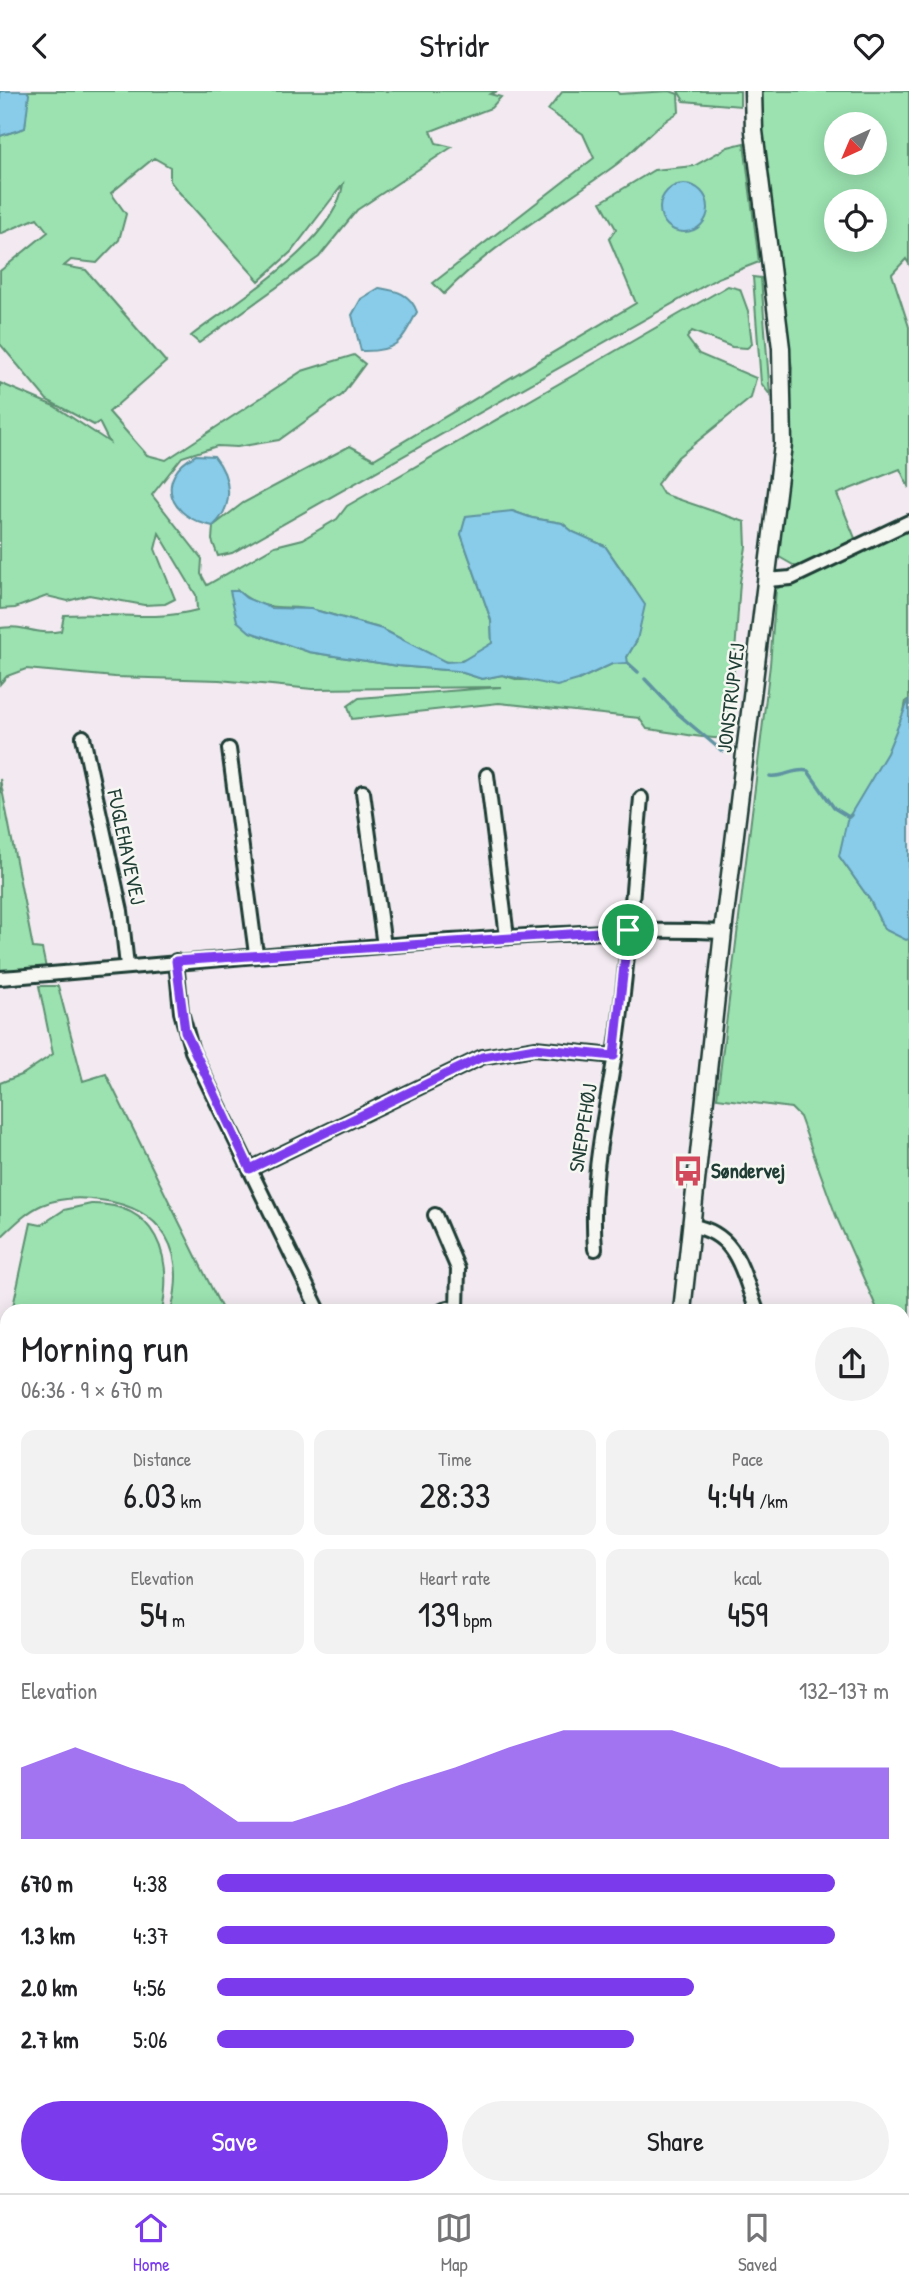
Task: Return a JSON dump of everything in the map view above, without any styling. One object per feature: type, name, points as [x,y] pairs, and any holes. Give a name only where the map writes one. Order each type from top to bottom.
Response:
[{"type":"street","name":"JONSTRUPVEJ","points":[[683,1304],[723,932],[783,444],[783,386],[775,284],[754,131],[753,91]]},
{"type":"street","points":[[767,580],[791,578],[909,522]]},
{"type":"street","name":"FUGLEHAVEVEJ","points":[[83,737],[121,911],[127,965]]},
{"type":"street","points":[[229,750],[256,954]]},
{"type":"street","points":[[487,775],[508,937]]},
{"type":"street","points":[[363,792],[384,946]]},
{"type":"street","points":[[628,930],[641,798]]},
{"type":"street","points":[[0,978],[256,954],[508,937],[628,930],[723,932]]},
{"type":"street","name":"SNEPPEHØJ","points":[[594,1249],[592,1209],[595,1161],[614,1056],[628,930]]},
{"type":"street","points":[[176,961],[185,1031],[316,1304]]},
{"type":"street","points":[[250,1169],[482,1057],[535,1048],[614,1056]]},
{"type":"street","points":[[435,1215],[458,1269],[458,1304]]},
{"type":"street","points":[[692,1226],[710,1229],[725,1239],[735,1254],[754,1304]]},
{"type":"green space","points":[[27,91],[498,91],[490,94],[501,97],[491,108],[431,131],[436,143],[452,147],[357,210],[319,257],[199,343],[191,336],[257,288],[303,249],[322,228],[336,206],[343,184],[291,252],[259,281],[170,181],[170,167],[154,158],[111,193],[126,214],[119,240],[97,263],[71,260],[64,266],[86,270],[166,362],[109,412],[147,455],[166,460],[302,371],[354,355],[365,364],[342,395],[279,440],[237,447],[217,446],[182,457],[152,495],[202,559],[201,574],[207,585],[275,546],[303,539],[337,519],[347,506],[728,286],[740,289],[748,311],[752,344],[747,348],[732,347],[692,331],[687,338],[699,354],[756,378],[751,398],[678,457],[657,484],[663,494],[745,522],[746,547],[740,582],[729,738],[647,729],[639,718],[499,703],[352,719],[348,706],[359,698],[501,687],[312,689],[219,680],[115,677],[26,669],[7,676],[0,684],[0,628],[17,627],[52,632],[61,631],[64,615],[147,616],[197,610],[196,595],[159,533],[155,549],[175,599],[165,604],[144,605],[89,595],[68,601],[47,596],[15,608],[0,609],[0,383],[54,406],[109,442],[99,422],[94,425],[47,400],[0,344],[0,271],[48,232],[37,218],[0,234],[0,136],[25,128]],"holes":[[[512,511],[532,518],[562,523],[573,532],[605,546],[635,589],[637,640],[627,657],[578,680],[519,680],[502,675],[482,679],[457,671],[398,666],[309,652],[250,632],[238,591],[266,606],[314,610],[385,630],[439,660],[455,662],[467,659],[492,643],[491,620],[461,534]]]},
{"type":"green space","points":[[563,91],[617,91],[619,94],[670,91],[678,94],[679,112],[617,164],[484,258],[444,294],[433,283],[594,158],[583,134],[548,110]]},
{"type":"green space","points":[[678,91],[740,91],[740,106],[684,101]]},
{"type":"green space","points":[[758,91],[909,91],[909,264],[906,259],[892,274],[909,327],[909,488],[900,469],[837,494],[857,543],[800,569],[774,554],[788,459],[792,368],[757,126]]},
{"type":"green space","points":[[744,143],[759,262],[718,278],[232,553],[218,556],[212,540],[213,526],[243,503],[350,446],[374,459],[636,303],[609,239],[616,229],[601,202],[654,170],[694,166],[728,147]]},
{"type":"green space","points":[[753,277],[761,278],[770,395],[761,383]]},
{"type":"green space","points":[[909,526],[909,699],[906,701],[896,753],[839,856],[870,900],[884,929],[909,939],[909,1304],[875,1304],[836,1216],[800,1117],[791,1108],[717,1098],[770,665],[776,589]]},
{"type":"green space","points":[[0,779],[33,948],[42,949],[46,968],[0,972]]},
{"type":"green space","points":[[39,986],[58,986],[83,1081],[106,1074],[220,1304],[172,1304],[176,1269],[165,1236],[155,1223],[140,1212],[122,1205],[78,1198],[49,1202],[31,1211],[0,1238],[0,1083],[23,1074],[53,1054]]},
{"type":"green space","points":[[91,1204],[113,1206],[131,1213],[145,1223],[155,1236],[162,1253],[165,1271],[163,1304],[14,1304],[31,1223],[41,1225],[64,1210]]},
{"type":"water","points":[[0,91],[27,91],[29,94],[25,128],[0,136]]},
{"type":"water","points":[[684,184],[701,191],[708,208],[701,225],[684,232],[667,225],[660,208],[667,191]]},
{"type":"water","points":[[379,288],[407,297],[417,312],[407,331],[396,343],[383,350],[361,351],[352,315],[361,299]]},
{"type":"water","points":[[196,455],[214,456],[227,482],[225,510],[213,526],[186,515],[172,496],[174,475]]},
{"type":"water","points":[[512,511],[532,518],[562,523],[573,532],[605,546],[645,605],[637,640],[627,657],[628,663],[612,664],[578,680],[557,686],[502,675],[482,679],[457,671],[398,666],[309,652],[250,632],[237,621],[230,591],[238,591],[246,598],[271,608],[311,609],[382,629],[446,662],[462,661],[492,643],[491,620],[461,534],[466,516]]},
{"type":"water","points":[[909,699],[909,939],[906,940],[884,929],[870,900],[839,856],[847,820],[887,753]]},
{"type":"waterway","points":[[628,663],[638,672]]},
{"type":"waterway","points":[[645,679],[677,713],[722,751]]},
{"type":"waterway","points":[[770,776],[808,771],[834,808],[849,817],[851,815]]},
{"type":"place","name":"Søndervej","points":[[688,1171]]},
{"type":"route","points":[[628,930],[614,1056],[561,1048],[535,1048],[482,1057],[250,1169],[192,1051],[181,1012],[176,961],[628,930]]}]
